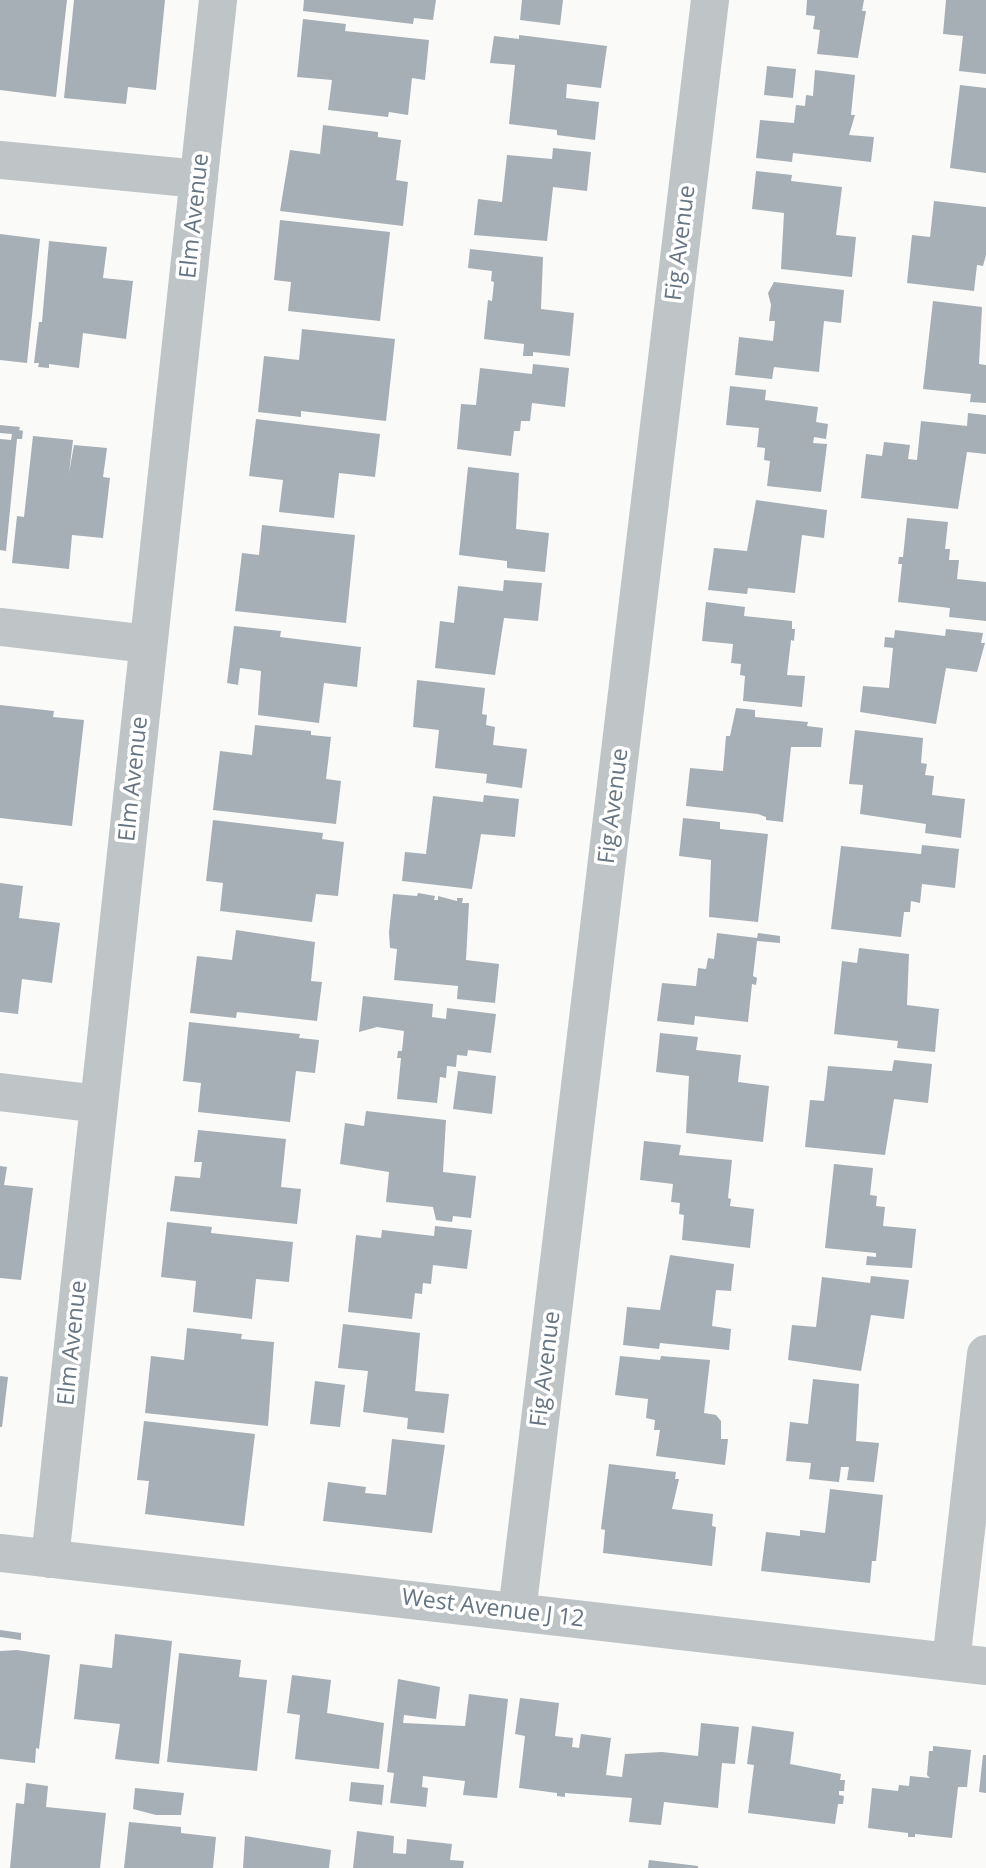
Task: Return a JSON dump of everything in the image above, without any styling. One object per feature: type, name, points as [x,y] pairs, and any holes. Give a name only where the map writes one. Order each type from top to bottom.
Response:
[{"type":"street","name":"Elm Avenue","points":[[50,1559],[218,0]]},
{"type":"street","name":"Fig Avenue","points":[[517,1612],[710,0]]},
{"type":"street","points":[[0,160],[199,179]]},
{"type":"street","points":[[0,627],[148,644]]},
{"type":"street","points":[[0,1092],[99,1104]]},
{"type":"street","points":[[969,1664],[986,1354]]},
{"type":"street","name":"West Avenue J 12","points":[[0,1553],[969,1664]]},
{"type":"building","points":[[0,0],[67,0],[56,97],[0,90]]},
{"type":"building","points":[[74,0],[165,0],[156,90],[128,87],[126,104],[64,98]]},
{"type":"building","points":[[304,0],[436,0],[433,20],[414,18],[413,24],[303,11]]},
{"type":"building","points":[[522,0],[563,0],[560,25],[520,20]]},
{"type":"building","points":[[807,0],[864,0],[862,11],[866,11],[858,58],[817,54],[820,30],[813,29],[815,16],[806,15]]},
{"type":"building","points":[[946,0],[986,0],[986,74],[959,71],[963,36],[943,34]]},
{"type":"building","points":[[303,19],[346,24],[345,31],[429,40],[425,80],[412,78],[408,115],[389,112],[388,117],[328,110],[332,80],[297,77]]},
{"type":"building","points":[[519,35],[607,46],[601,88],[567,84],[566,98],[599,102],[595,140],[557,135],[557,130],[509,124],[515,65],[490,63],[494,36],[519,39]]},
{"type":"building","points":[[767,66],[796,69],[793,98],[764,95]]},
{"type":"building","points":[[815,70],[855,75],[851,115],[855,115],[849,135],[874,137],[871,162],[793,153],[792,162],[756,158],[760,120],[794,123],[796,105],[805,106],[806,95],[813,96]]},
{"type":"building","points":[[960,85],[986,88],[986,173],[950,168]]},
{"type":"building","points":[[323,125],[378,132],[378,137],[401,140],[396,180],[408,182],[403,226],[280,211],[290,150],[320,154]]},
{"type":"building","points":[[553,148],[591,152],[587,191],[553,187],[547,241],[474,235],[478,199],[502,202],[507,155],[552,159]]},
{"type":"building","points":[[756,171],[792,175],[791,181],[842,187],[836,235],[856,237],[852,277],[781,269],[784,213],[752,209]]},
{"type":"building","points":[[934,201],[986,207],[986,255],[983,266],[977,265],[974,291],[907,283],[912,235],[930,237]]},
{"type":"building","points":[[280,220],[390,232],[380,321],[288,311],[291,282],[274,280]]},
{"type":"building","points":[[0,234],[40,239],[27,363],[0,360]]},
{"type":"building","points":[[49,241],[107,247],[103,278],[133,281],[126,339],[83,333],[79,368],[49,364],[49,368],[38,367],[39,363],[34,363],[39,322],[42,322]]},
{"type":"building","points":[[470,249],[543,257],[541,309],[574,313],[570,356],[533,352],[533,356],[523,356],[524,344],[484,339],[488,300],[492,301],[494,282],[491,281],[492,271],[468,268]]},
{"type":"building","points":[[774,282],[844,290],[841,323],[824,321],[819,372],[774,367],[772,379],[735,375],[739,337],[773,341],[775,321],[769,321],[771,305],[768,293]]},
{"type":"building","points":[[933,301],[982,307],[979,364],[986,365],[986,403],[970,402],[971,394],[923,389]]},
{"type":"building","points":[[302,329],[395,339],[386,421],[301,411],[301,417],[258,412],[264,356],[299,360]]},
{"type":"building","points":[[533,364],[569,368],[565,407],[532,403],[530,421],[521,421],[520,431],[514,431],[511,456],[457,449],[461,404],[476,405],[480,368],[532,374]]},
{"type":"building","points":[[730,386],[766,390],[765,400],[818,407],[816,422],[828,424],[826,439],[814,437],[813,443],[827,444],[821,492],[767,486],[770,461],[764,460],[765,448],[757,447],[759,428],[726,425]]},
{"type":"building","points":[[968,413],[986,415],[986,454],[967,452],[958,509],[861,498],[866,454],[882,456],[884,442],[910,445],[908,459],[917,460],[921,421],[967,426]]},
{"type":"building","points":[[256,419],[380,434],[375,477],[339,473],[334,518],[279,512],[283,480],[249,476]]},
{"type":"building","points":[[0,425],[20,427],[19,430],[23,431],[22,439],[17,439],[6,551],[0,550],[0,439],[11,440],[12,434],[0,433]]},
{"type":"building","points":[[33,436],[73,440],[69,473],[74,445],[107,448],[103,477],[110,478],[103,538],[72,535],[69,569],[12,563],[17,516],[24,517]]},
{"type":"building","points":[[468,467],[519,473],[516,529],[549,533],[545,572],[507,568],[507,561],[459,555]]},
{"type":"building","points":[[756,500],[827,510],[824,538],[802,535],[795,593],[748,588],[747,594],[708,590],[714,548],[747,551]]},
{"type":"building","points":[[907,518],[948,522],[945,549],[950,549],[949,560],[959,560],[957,579],[986,582],[986,621],[949,617],[950,608],[898,602],[902,564],[898,564],[899,557],[903,557]]},
{"type":"building","points":[[262,525],[355,535],[346,623],[235,611],[242,553],[259,555]]},
{"type":"building","points":[[504,580],[542,583],[538,621],[504,618],[495,675],[435,668],[440,621],[454,623],[458,586],[503,591]]},
{"type":"building","points":[[706,602],[745,607],[744,616],[792,621],[792,629],[795,629],[794,641],[791,640],[787,675],[805,676],[802,707],[743,701],[745,676],[740,675],[741,664],[731,663],[733,644],[702,641]]},
{"type":"building","points":[[234,626],[281,631],[280,637],[361,647],[357,687],[324,683],[319,723],[258,715],[261,671],[240,668],[238,685],[227,683]]},
{"type":"building","points":[[946,629],[983,633],[981,643],[985,643],[977,672],[946,668],[936,724],[860,712],[863,686],[889,688],[893,648],[884,647],[885,637],[894,638],[895,630],[945,636]]},
{"type":"building","points":[[417,680],[485,688],[482,714],[487,715],[486,725],[495,727],[493,745],[527,749],[522,788],[486,783],[487,774],[435,768],[439,730],[413,727]]},
{"type":"building","points":[[0,705],[54,711],[53,717],[84,720],[72,826],[0,818]]},
{"type":"building","points":[[736,708],[755,710],[755,717],[808,722],[807,726],[823,728],[821,747],[791,747],[783,822],[766,820],[766,817],[758,814],[686,806],[690,768],[723,771],[726,736],[730,736]]},
{"type":"building","points":[[255,725],[311,731],[311,735],[331,737],[326,779],[341,781],[336,824],[213,810],[220,751],[252,755]]},
{"type":"building","points":[[855,730],[923,738],[921,763],[927,764],[925,775],[934,776],[932,795],[965,799],[961,838],[925,833],[926,824],[860,814],[863,785],[849,784]]},
{"type":"building","points":[[484,795],[519,799],[515,837],[481,834],[472,889],[402,881],[405,852],[426,854],[433,796],[483,802]]},
{"type":"building","points":[[683,818],[720,822],[720,829],[768,834],[758,922],[709,917],[711,860],[679,856]]},
{"type":"building","points":[[213,820],[323,833],[322,839],[344,842],[338,896],[316,894],[312,922],[220,911],[223,883],[206,881]]},
{"type":"building","points":[[922,845],[959,849],[955,888],[922,884],[920,903],[911,901],[910,912],[904,912],[901,937],[831,929],[841,846],[921,854]]},
{"type":"building","points":[[0,883],[23,886],[19,918],[60,923],[52,983],[22,979],[18,1014],[0,1012]]},
{"type":"building","points":[[418,893],[435,896],[434,900],[438,900],[438,896],[457,901],[457,898],[463,898],[462,903],[469,903],[466,960],[499,964],[495,1003],[457,999],[458,986],[394,980],[397,949],[390,948],[389,932],[393,894],[417,896]]},
{"type":"building","points":[[236,930],[315,942],[311,981],[322,982],[317,1021],[237,1012],[236,1018],[190,1013],[197,956],[232,960]]},
{"type":"building","points":[[717,933],[757,938],[758,933],[780,936],[780,943],[757,941],[753,976],[757,978],[756,985],[752,984],[748,1022],[695,1016],[694,1025],[657,1021],[662,983],[696,986],[698,968],[706,969],[708,958],[714,959]]},
{"type":"building","points":[[859,948],[909,954],[907,1005],[939,1009],[935,1052],[897,1048],[898,1041],[834,1034],[842,961],[857,963]]},
{"type":"building","points":[[363,996],[433,1004],[432,1017],[446,1019],[447,1008],[496,1014],[491,1053],[468,1050],[467,1056],[457,1055],[456,1067],[447,1066],[446,1078],[440,1077],[437,1103],[397,1099],[401,1058],[397,1058],[398,1051],[402,1051],[404,1031],[377,1027],[359,1032]]},
{"type":"building","points":[[189,1022],[300,1034],[299,1038],[319,1040],[315,1073],[296,1071],[290,1122],[198,1112],[201,1083],[183,1081]]},
{"type":"building","points":[[660,1033],[698,1037],[696,1050],[741,1055],[738,1082],[769,1086],[763,1142],[686,1133],[689,1076],[656,1072]]},
{"type":"building","points":[[894,1060],[932,1064],[928,1103],[894,1099],[885,1155],[805,1147],[810,1100],[824,1101],[828,1066],[892,1071]]},
{"type":"building","points":[[458,1071],[496,1076],[492,1114],[453,1109]]},
{"type":"building","points":[[366,1111],[446,1120],[443,1172],[476,1176],[471,1218],[453,1216],[452,1222],[436,1220],[433,1207],[386,1202],[389,1172],[340,1164],[345,1123],[364,1126]]},
{"type":"building","points":[[198,1130],[286,1139],[281,1187],[301,1189],[297,1224],[170,1211],[175,1176],[200,1178],[202,1162],[194,1162]]},
{"type":"building","points":[[644,1141],[681,1145],[679,1155],[732,1160],[728,1198],[731,1199],[730,1206],[754,1209],[750,1248],[682,1240],[684,1215],[679,1214],[680,1203],[671,1202],[673,1184],[640,1180]]},
{"type":"building","points":[[834,1164],[873,1168],[870,1195],[877,1196],[876,1206],[885,1207],[883,1226],[916,1229],[912,1268],[866,1265],[867,1256],[876,1257],[876,1253],[825,1248]]},
{"type":"building","points":[[0,1166],[7,1167],[4,1185],[33,1188],[21,1280],[0,1278]]},
{"type":"building","points":[[167,1222],[212,1227],[211,1233],[293,1242],[289,1282],[256,1279],[252,1319],[193,1312],[196,1281],[161,1277]]},
{"type":"building","points":[[435,1226],[472,1230],[467,1269],[433,1265],[431,1284],[423,1283],[422,1294],[415,1293],[412,1319],[348,1312],[356,1235],[381,1238],[382,1230],[434,1236]]},
{"type":"building","points":[[670,1255],[734,1264],[731,1291],[716,1290],[712,1326],[731,1329],[729,1350],[660,1343],[659,1349],[623,1345],[627,1307],[660,1310]]},
{"type":"building","points":[[871,1276],[909,1280],[904,1319],[871,1315],[861,1371],[788,1360],[792,1325],[816,1327],[822,1277],[870,1283]]},
{"type":"building","points":[[343,1324],[420,1333],[415,1391],[449,1394],[444,1433],[407,1429],[408,1418],[363,1412],[368,1371],[338,1368]]},
{"type":"building","points":[[187,1328],[242,1334],[241,1339],[274,1342],[268,1426],[145,1413],[151,1356],[184,1360]]},
{"type":"building","points":[[620,1356],[660,1360],[661,1356],[710,1360],[704,1413],[716,1415],[721,1421],[721,1439],[728,1439],[725,1465],[656,1456],[660,1430],[654,1430],[655,1420],[646,1418],[648,1399],[615,1395]]},
{"type":"building","points":[[0,1376],[8,1377],[2,1427],[0,1427]]},
{"type":"building","points":[[813,1379],[859,1384],[856,1441],[879,1443],[874,1482],[847,1480],[849,1467],[841,1467],[839,1482],[809,1479],[811,1463],[786,1461],[790,1422],[808,1424]]},
{"type":"building","points":[[315,1381],[345,1385],[340,1427],[310,1424]]},
{"type":"building","points":[[144,1421],[255,1434],[244,1526],[145,1514],[149,1481],[137,1480]]},
{"type":"building","points":[[392,1439],[445,1445],[432,1533],[323,1521],[328,1482],[366,1487],[365,1493],[386,1495]]},
{"type":"building","points":[[609,1464],[676,1472],[675,1479],[679,1479],[672,1509],[713,1514],[712,1526],[716,1527],[712,1566],[603,1553],[605,1530],[601,1529]]},
{"type":"building","points":[[830,1489],[883,1495],[876,1561],[872,1561],[870,1583],[761,1571],[766,1532],[800,1536],[800,1530],[825,1533]]},
{"type":"building","points":[[0,1630],[21,1633],[21,1640],[0,1637]]},
{"type":"building","points":[[115,1634],[172,1641],[159,1764],[115,1759],[120,1724],[74,1719],[80,1664],[112,1668]]},
{"type":"building","points":[[17,1650],[50,1655],[35,1763],[0,1759],[0,1651]]},
{"type":"building","points":[[179,1653],[241,1660],[239,1677],[267,1680],[257,1771],[167,1762]]},
{"type":"building","points":[[292,1675],[331,1680],[327,1713],[384,1723],[379,1769],[295,1759],[300,1715],[287,1713]]},
{"type":"building","points":[[398,1679],[440,1687],[436,1719],[404,1715],[403,1723],[465,1726],[469,1694],[508,1699],[497,1798],[463,1795],[465,1781],[423,1776],[422,1787],[428,1788],[426,1807],[390,1803],[394,1773],[387,1772]]},
{"type":"building","points":[[520,1698],[559,1703],[555,1736],[573,1738],[572,1747],[579,1748],[581,1734],[611,1738],[606,1775],[622,1777],[625,1754],[662,1752],[698,1756],[701,1723],[739,1727],[735,1764],[722,1763],[718,1808],[664,1802],[661,1825],[629,1822],[632,1798],[565,1793],[565,1797],[557,1796],[557,1793],[519,1788],[525,1736],[515,1734]]},
{"type":"building","points":[[752,1726],[794,1732],[790,1764],[841,1774],[840,1780],[845,1780],[844,1791],[839,1791],[839,1795],[844,1796],[843,1804],[838,1804],[835,1824],[748,1813],[754,1765],[747,1764]]},
{"type":"building","points":[[933,1746],[971,1750],[967,1787],[958,1787],[952,1838],[915,1834],[915,1837],[908,1837],[908,1833],[868,1828],[872,1788],[898,1791],[899,1785],[909,1786],[910,1776],[930,1778],[927,1775],[929,1751],[933,1751]]},
{"type":"building","points":[[983,1755],[986,1755],[986,1793],[979,1792]]},
{"type":"building","points":[[351,1782],[384,1785],[382,1805],[349,1801]]},
{"type":"building","points":[[26,1783],[48,1786],[46,1807],[106,1813],[100,1868],[10,1868],[16,1803],[24,1804]]},
{"type":"building","points":[[135,1788],[184,1793],[181,1815],[156,1815],[133,1809]]},
{"type":"building","points":[[129,1822],[181,1827],[181,1833],[216,1837],[213,1868],[124,1868]]},
{"type":"building","points":[[357,1831],[394,1836],[393,1853],[406,1854],[407,1839],[452,1844],[450,1860],[464,1861],[463,1868],[353,1868]]},
{"type":"building","points":[[245,1836],[331,1850],[329,1868],[243,1868]]},
{"type":"building","points":[[649,1860],[698,1866],[698,1868],[648,1868]]}]
